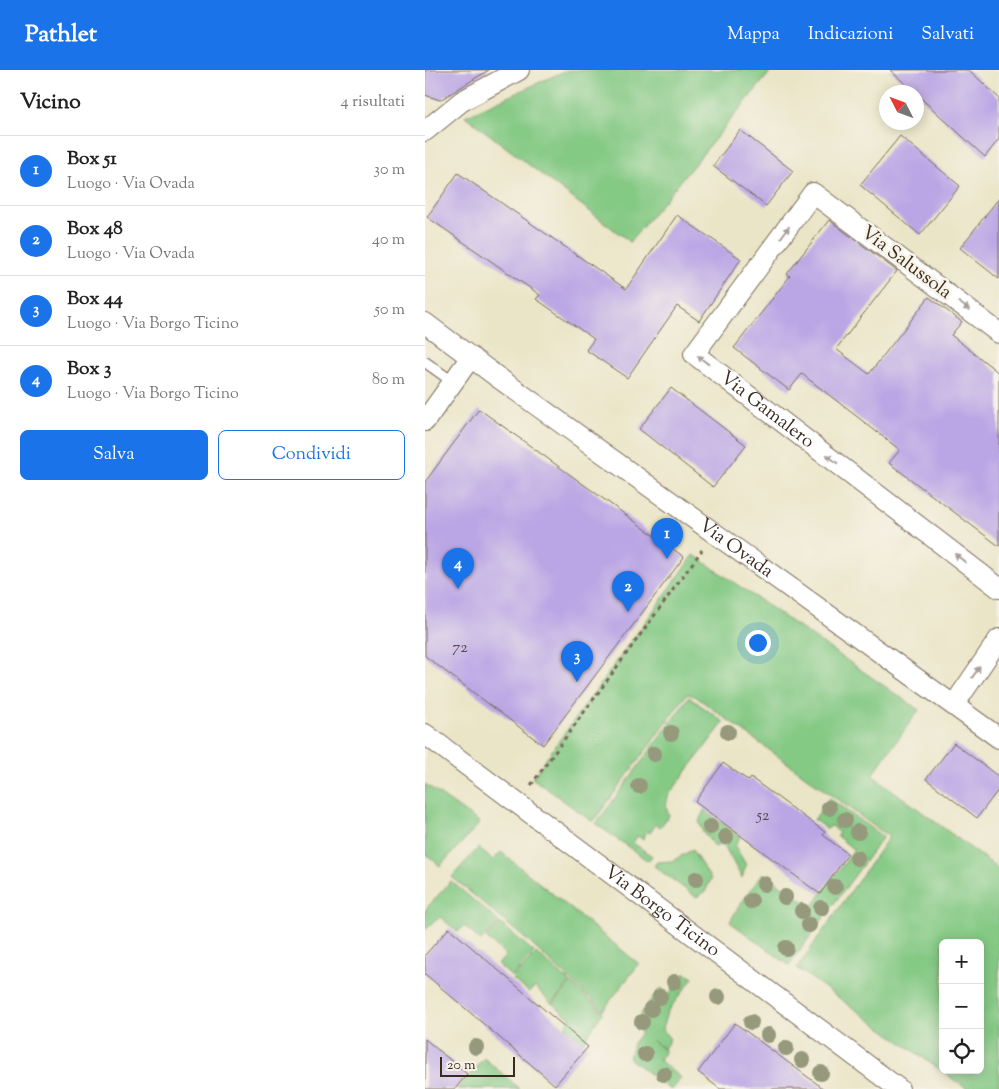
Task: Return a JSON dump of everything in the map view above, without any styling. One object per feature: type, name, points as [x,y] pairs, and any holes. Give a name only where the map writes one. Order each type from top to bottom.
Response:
[{"type":"street","points":[[425,131],[462,100],[519,70]]},
{"type":"street","name":"Via Salussola","points":[[813,193],[999,333]]},
{"type":"street","name":"Via Gamalero","points":[[813,193],[694,354],[999,588]]},
{"type":"street","name":"Via Ovada","points":[[425,323],[714,534],[999,738]]},
{"type":"street","points":[[425,422],[471,357]]},
{"type":"street","points":[[954,705],[999,639]]},
{"type":"street","name":"Via Borgo Ticino","points":[[425,734],[899,1089]]},
{"type":"lane","points":[[425,362],[453,382]]},
{"type":"path","points":[[517,804],[714,534]]},
{"type":"green space","points":[[567,70],[772,70],[630,242],[465,116]]},
{"type":"green space","points":[[694,555],[919,710],[872,775],[999,869],[999,1089],[967,1089],[946,1074],[984,1074],[984,939],[939,939],[939,1069],[797,968],[889,837],[695,696],[687,694],[593,822],[532,778]]},
{"type":"green space","points":[[689,697],[724,722],[668,796],[666,807],[669,816],[660,827],[656,824],[650,833],[647,831],[643,839],[637,836],[633,843],[652,856],[648,861],[596,824]]},
{"type":"green space","points":[[425,784],[480,823],[440,866],[425,853]]},
{"type":"green space","points":[[829,798],[883,837],[789,965],[730,922],[763,873],[812,907],[854,850],[837,836],[839,833],[831,826],[827,829],[814,820]]},
{"type":"green space","points":[[704,810],[740,837],[735,846],[746,865],[742,878],[725,847],[719,845],[715,847],[703,832],[699,822]]},
{"type":"green space","points":[[478,848],[493,860],[501,852],[639,964],[603,1010],[529,942],[452,877]]},
{"type":"green space","points":[[692,850],[711,879],[705,892],[696,897],[654,866],[657,862],[672,861]]},
{"type":"green space","points":[[451,881],[499,922],[481,941],[464,926],[458,932],[440,917],[425,930],[425,910]]},
{"type":"green space","points":[[500,923],[534,952],[512,977],[498,965],[506,955],[486,938]]},
{"type":"green space","points":[[536,953],[570,982],[552,1004],[535,987],[529,992],[512,979]]},
{"type":"green space","points":[[685,973],[693,978],[667,1012],[662,1029],[670,1039],[664,1049],[653,1041],[665,1051],[659,1060],[681,1078],[673,1089],[669,1089],[629,1058],[633,1043],[641,1033],[639,1021],[644,1009],[661,988],[669,994]]},
{"type":"green space","points":[[571,983],[603,1012],[583,1042],[565,1026],[571,1019],[553,1004]]},
{"type":"green space","points":[[484,1058],[520,1089],[457,1089]]},
{"type":"building","points":[[425,70],[489,70],[440,100],[425,95]]},
{"type":"building","points":[[890,70],[969,70],[999,98],[999,139],[985,157],[924,101],[924,85],[906,85]]},
{"type":"building","points":[[740,130],[793,171],[766,206],[713,166]]},
{"type":"building","points":[[900,136],[960,186],[920,235],[860,185]]},
{"type":"building","points":[[458,173],[626,289],[677,215],[741,259],[699,321],[677,306],[627,378],[586,350],[594,339],[536,299],[540,295],[427,217]]},
{"type":"building","points":[[999,198],[999,279],[960,248]]},
{"type":"building","points":[[829,220],[897,271],[836,349],[869,374],[929,297],[962,322],[951,335],[999,373],[999,546],[889,463],[900,450],[802,374],[789,390],[734,348],[790,276],[787,274]]},
{"type":"building","points":[[671,388],[746,445],[713,487],[639,429]]},
{"type":"building","points":[[479,409],[684,557],[543,745],[425,656],[425,482]]},
{"type":"building","points":[[954,743],[999,777],[999,789],[977,818],[926,779]]},
{"type":"building","points":[[723,763],[749,781],[751,778],[825,832],[823,835],[848,854],[820,894],[695,802]]},
{"type":"building","points":[[449,928],[588,1047],[555,1085],[425,974],[425,955]]},
{"type":"building","points":[[735,1023],[824,1089],[720,1089],[698,1072]]},
{"type":"building","points":[[425,1039],[467,1074],[455,1089],[425,1089]]},
{"type":"place","name":"Box 51","points":[[667,559]]},
{"type":"place","name":"Box 3","points":[[458,589]]},
{"type":"place","name":"Box 48","points":[[628,612]]},
{"type":"place","name":"Box 44","points":[[577,682]]}]
